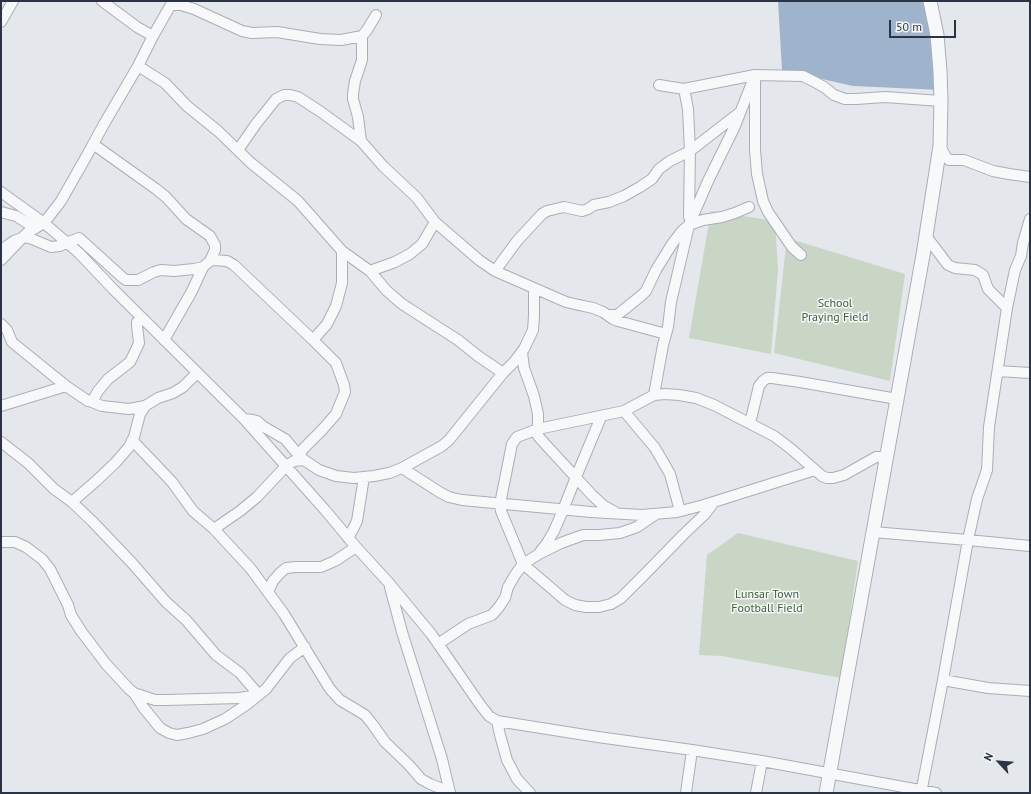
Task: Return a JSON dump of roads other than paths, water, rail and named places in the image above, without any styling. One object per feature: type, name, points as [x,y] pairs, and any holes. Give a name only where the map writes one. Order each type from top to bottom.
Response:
[{"type":"street","points":[[1,22],[13,1]]},
{"type":"street","points":[[102,1],[137,27],[153,36]]},
{"type":"street","points":[[826,793],[926,236],[940,146],[940,71],[937,35],[930,1]]},
{"type":"street","points":[[1,260],[27,233],[40,225],[61,200],[138,66],[172,3],[194,9],[252,33],[277,32],[320,39],[342,40],[362,36],[376,15]]},
{"type":"street","points":[[361,141],[353,94],[355,81],[362,60],[362,36]]},
{"type":"street","points":[[138,66],[165,83],[187,106],[207,121],[251,163],[298,201],[342,252],[370,271],[386,290],[402,304],[458,340],[503,373]]},
{"type":"street","points":[[659,85],[684,89],[755,75],[803,76],[819,84],[834,95],[845,99],[885,97],[941,101]]},
{"type":"street","points":[[654,396],[663,345],[668,327],[671,302],[689,225],[734,126],[755,75]]},
{"type":"street","points":[[755,75],[755,150],[757,174],[763,201],[768,212],[792,247],[801,255]]},
{"type":"street","points":[[684,89],[688,109],[690,151],[689,225]]},
{"type":"street","points":[[238,150],[276,99],[284,95],[298,97],[361,141],[383,166],[417,198],[435,222],[479,260],[495,270],[566,302],[593,308],[618,321],[666,334]]},
{"type":"street","points":[[495,270],[517,241],[542,214],[547,211],[564,207],[582,211],[594,205],[609,202],[624,196],[652,179],[659,169],[670,161],[690,151],[740,112]]},
{"type":"street","points":[[93,144],[166,197],[186,220],[210,236],[215,245],[215,250],[164,340]]},
{"type":"street","points":[[940,146],[949,160],[964,160],[993,170],[1030,177]]},
{"type":"street","points":[[1,192],[40,225],[66,242],[79,253],[244,419],[296,459],[336,476],[354,478],[389,473],[402,468],[442,446],[449,440],[503,373],[522,352],[533,330],[534,288]]},
{"type":"street","points":[[609,315],[617,315],[646,291],[656,270],[672,244],[682,231],[689,225],[703,220],[735,213],[749,206]]},
{"type":"street","points":[[1,212],[40,225]]},
{"type":"street","points":[[921,792],[968,540],[977,500],[987,470],[989,427],[1006,308],[1015,270],[1025,258],[1023,243],[1030,220]]},
{"type":"street","points":[[370,271],[395,262],[410,254],[422,244],[435,222]]},
{"type":"street","points":[[926,236],[948,265],[955,268],[975,270],[983,276],[988,289],[1006,308]]},
{"type":"street","points":[[1,250],[14,241],[24,237],[51,247],[60,246],[66,242],[81,239],[126,280],[138,280],[161,270],[174,271],[194,269],[219,260],[227,262],[234,266],[313,340],[336,364],[345,392],[336,414],[305,447],[296,459],[258,497],[214,529]]},
{"type":"street","points":[[313,340],[327,324],[336,306],[342,283],[342,252]]},
{"type":"street","points":[[92,402],[98,391],[108,379],[130,362],[139,343],[136,326],[141,317]]},
{"type":"street","points":[[1,324],[7,330],[12,342],[66,386],[88,401],[102,406],[129,409],[145,406],[158,398],[173,393],[183,387],[198,373]]},
{"type":"street","points":[[522,352],[524,368],[534,396],[538,414],[538,436],[592,495],[604,506],[616,513]]},
{"type":"street","points":[[998,371],[1030,373]]},
{"type":"street","points":[[750,423],[759,386],[767,378],[800,382],[897,399]]},
{"type":"street","points":[[1,406],[66,386]]},
{"type":"street","points":[[714,502],[705,514],[621,598],[611,604],[599,607],[575,605],[566,600],[523,564],[501,511],[500,504],[512,444],[517,437],[538,429],[624,411],[654,396],[666,394],[696,398],[714,405],[750,423],[774,436],[822,476],[827,478],[844,475],[876,457],[886,457]]},
{"type":"street","points":[[72,502],[96,482],[129,447],[134,436],[140,414],[145,406]]},
{"type":"street","points":[[624,411],[655,448],[670,474],[680,511]]},
{"type":"street","points":[[539,554],[554,531],[601,417]]},
{"type":"street","points":[[244,419],[257,421],[264,427],[285,439],[325,510],[432,635],[481,706],[489,716],[497,721],[762,761],[921,792],[936,793]]},
{"type":"street","points":[[132,440],[172,482],[193,511],[214,529],[252,569],[284,614],[330,689],[340,700],[365,715],[385,742],[409,765],[421,780],[450,793]]},
{"type":"street","points":[[1,442],[28,463],[54,489],[72,502],[92,520],[166,602],[186,620],[216,655],[240,673],[259,695]]},
{"type":"street","points":[[402,468],[449,497],[462,500],[563,510],[642,515],[680,511],[714,502],[815,470]]},
{"type":"street","points":[[348,538],[357,520],[364,477]]},
{"type":"street","points":[[438,644],[468,624],[492,615],[505,598],[508,587],[523,564],[539,554],[561,543],[583,535],[599,536],[620,533],[637,527],[656,514]]},
{"type":"street","points":[[873,532],[1030,546]]},
{"type":"street","points":[[1,542],[15,542],[26,547],[42,559],[50,569],[68,605],[71,615],[81,630],[106,664],[134,693],[160,728],[168,732],[177,735],[203,729],[225,719],[266,689],[290,658],[305,648]]},
{"type":"street","points":[[268,592],[273,581],[280,572],[286,568],[321,567],[335,561],[356,547]]},
{"type":"street","points":[[389,583],[402,632],[442,759],[450,793]]},
{"type":"street","points":[[943,680],[988,688],[1030,691]]},
{"type":"street","points":[[134,693],[155,700],[239,698],[259,695]]},
{"type":"street","points":[[497,721],[507,760],[517,779],[530,793]]},
{"type":"street","points":[[686,793],[692,750]]},
{"type":"street","points":[[756,793],[762,761]]},
{"type":"water","points":[[778,1],[930,1],[941,90],[853,86],[782,70]]},
{"type":"park label","name":"School Praying Field","points":[[835,311]]},
{"type":"park label","name":"Lunsar Town Football Field","points":[[767,602]]}]
